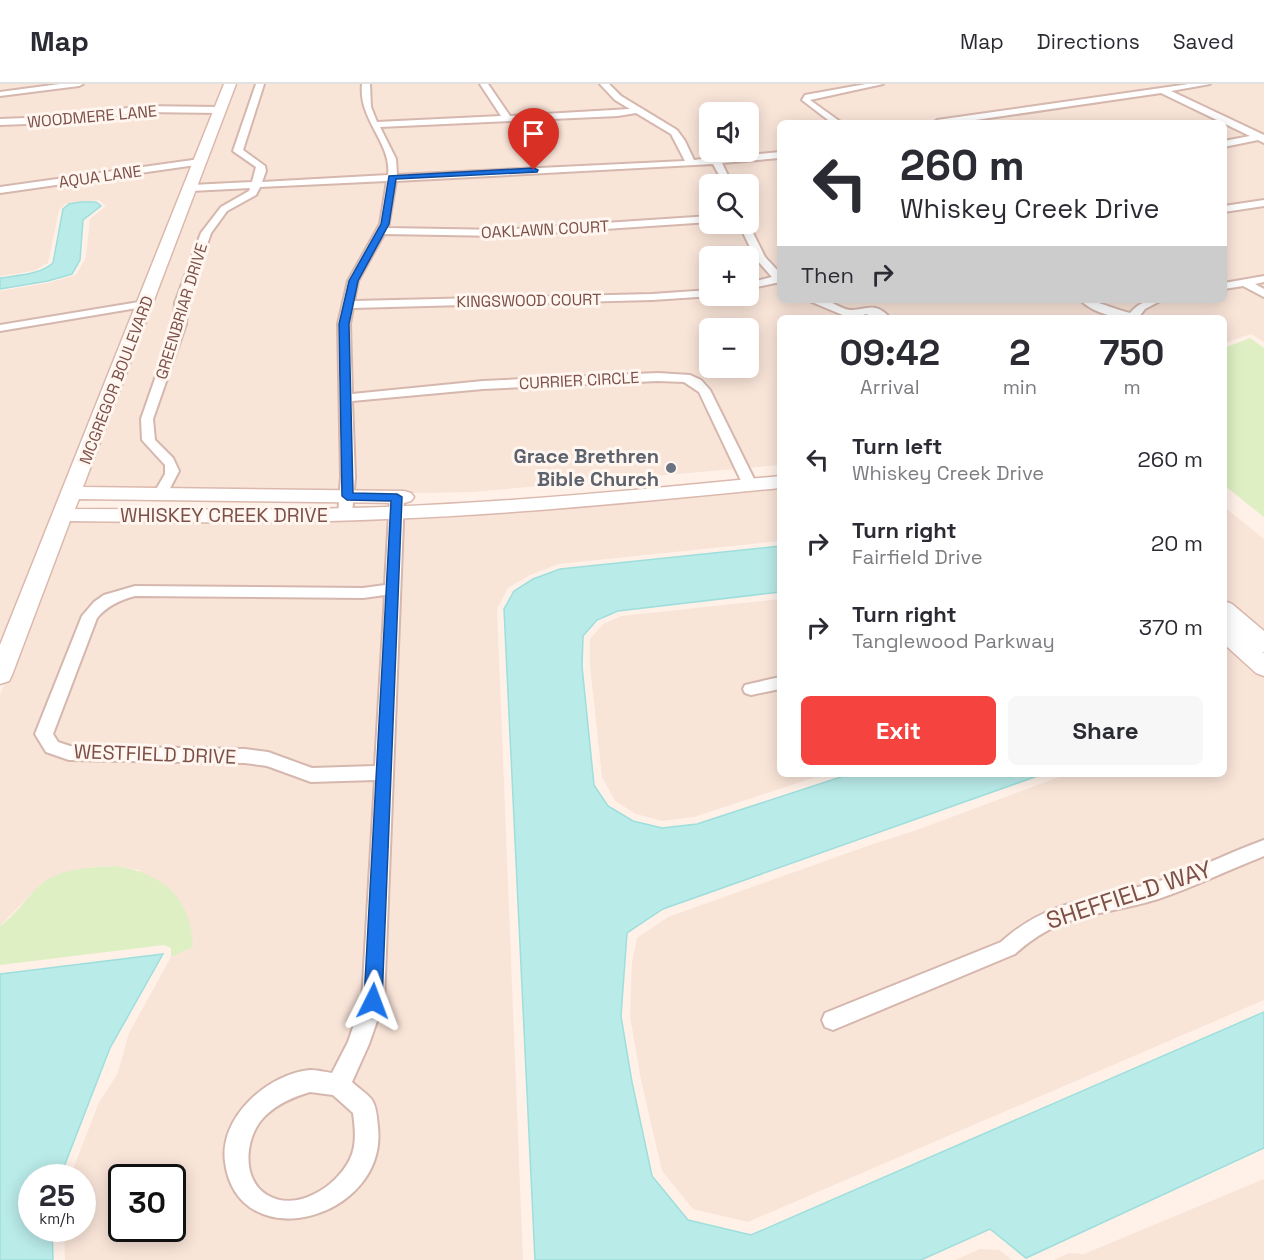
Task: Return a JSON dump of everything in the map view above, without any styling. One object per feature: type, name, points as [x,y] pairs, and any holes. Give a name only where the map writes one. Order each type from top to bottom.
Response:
[{"type":"main road","name":"MCGREGOR BOULEVARD","points":[[0,675],[230,84]]},
{"type":"main road","name":"WHISKEY CREEK DRIVE","points":[[63,515],[346,505],[554,503],[747,479],[777,471]]},
{"type":"main road","name":"WHISKEY CREEK DRIVE","points":[[747,479],[777,482]]},
{"type":"main road","name":"WHISKEY CREEK DRIVE","points":[[72,493],[161,493],[346,505]]},
{"type":"main road","points":[[1227,612],[1264,644]]},
{"type":"main road","points":[[1227,634],[1264,667]]},
{"type":"street","points":[[0,94],[79,84]]},
{"type":"street","points":[[257,180],[261,171],[257,163],[245,158],[238,151],[260,84]]},
{"type":"street","points":[[346,505],[344,324],[353,281],[381,231],[388,213],[392,174],[389,153],[365,105],[366,84]]},
{"type":"street","points":[[484,84],[508,119]]},
{"type":"street","points":[[604,84],[618,98],[674,132],[690,160]]},
{"type":"street","points":[[833,120],[806,99],[815,94],[879,84]]},
{"type":"street","points":[[1000,120],[1076,110],[1206,84]]},
{"type":"street","points":[[973,120],[1165,87],[1263,136]]},
{"type":"street","points":[[1067,104],[1076,110]]},
{"type":"street","name":"WOODMERE LANE","points":[[0,122],[78,119],[140,109],[220,110]]},
{"type":"street","points":[[375,125],[618,113],[637,110]]},
{"type":"street","points":[[1227,143],[1263,136]]},
{"type":"street","points":[[759,152],[777,149]]},
{"type":"street","points":[[759,156],[777,155]]},
{"type":"street","name":"AQUA LANE","points":[[0,190],[195,176],[257,180],[699,160]]},
{"type":"street","name":"GREENBRIAR DRIVE","points":[[161,493],[172,470],[171,462],[149,442],[145,427],[180,324],[181,303],[188,280],[206,233],[216,216],[224,209],[248,198],[256,188],[257,180]]},
{"type":"street","points":[[1227,209],[1264,203]]},
{"type":"street","name":"OAKLAWN COURT","points":[[381,231],[502,233],[699,220]]},
{"type":"street","points":[[749,234],[760,258],[777,276]]},
{"type":"street","points":[[1227,285],[1264,279]]},
{"type":"street","points":[[759,284],[777,280]]},
{"type":"street","points":[[1244,282],[1264,294]]},
{"type":"street","name":"KINGSWOOD COURT","points":[[347,305],[699,294]]},
{"type":"street","points":[[820,303],[848,315]]},
{"type":"street","points":[[1091,303],[1102,310],[1121,315]]},
{"type":"street","points":[[1134,315],[1141,307],[1150,303]]},
{"type":"street","points":[[0,328],[145,304]]},
{"type":"street","points":[[853,315],[870,310],[881,315]]},
{"type":"street","name":"CURRIER CIRCLE","points":[[346,398],[530,382],[686,378],[697,383],[704,390],[747,479]]},
{"type":"street","points":[[338,1085],[366,1029],[373,1001],[396,505]]},
{"type":"street","name":"WESTFIELD DRIVE","points":[[385,772],[331,776],[311,775],[268,759],[245,756],[69,753],[52,747],[44,734],[90,616],[99,604],[117,594],[135,591],[363,593],[393,589]]},
{"type":"street","points":[[751,689],[777,684]]},
{"type":"street","name":"SHEFFIELD WAY","points":[[832,1020],[1008,948],[1021,934],[1079,906],[1152,892],[1264,848]]},
{"type":"street","points":[[310,1081],[338,1085],[364,1108],[368,1135],[362,1163],[356,1172],[343,1190],[316,1208],[283,1213],[258,1204],[241,1185],[236,1159],[241,1132],[256,1108],[279,1090],[310,1081]]},
{"type":"shaded area","points":[[0,84],[226,84],[0,655],[0,291],[48,283],[76,275],[86,257],[90,219],[106,206],[99,200],[65,204],[59,210],[48,263],[33,271],[0,276]]},
{"type":"shaded area","points":[[235,84],[1264,84],[1264,342],[1251,334],[1227,342],[1227,315],[777,315],[777,465],[472,492],[81,488]]},
{"type":"shaded area","points":[[777,487],[777,541],[559,564],[530,575],[508,588],[497,609],[523,1260],[65,1260],[64,1242],[96,1242],[96,1164],[75,1164],[99,1102],[117,1075],[129,1033],[171,957],[193,947],[139,870],[117,866],[93,867],[68,872],[42,883],[0,926],[0,694],[25,637],[69,521],[193,521]]},
{"type":"shaded area","points":[[1227,509],[1264,539],[1264,636],[1227,604]]},
{"type":"shaded area","points":[[777,599],[777,777],[816,777],[694,817],[662,821],[636,814],[615,801],[602,777],[590,666],[590,639],[603,624],[621,616]]},
{"type":"shaded area","points":[[1227,642],[1264,676],[1264,1000],[748,1222],[693,1209],[662,1171],[641,1080],[630,1016],[632,963],[637,938],[668,917],[917,830],[1059,777],[1227,777]]},
{"type":"shaded area","points":[[1264,1179],[1264,1260],[1054,1260],[1069,1253],[1084,1254]]},
{"type":"shaded area","points":[[980,1249],[999,1250],[1012,1260],[955,1260]]},
{"type":"green space","points":[[1250,338],[1264,348],[1264,517],[1227,487],[1227,347]]},
{"type":"green space","points":[[117,866],[148,875],[172,891],[187,915],[193,947],[171,957],[171,948],[164,945],[0,965],[0,926],[40,885],[66,872]]},
{"type":"water","points":[[96,202],[101,206],[83,220],[80,260],[72,274],[48,281],[0,289],[0,278],[35,272],[53,263],[63,209],[69,204]]},
{"type":"water","points":[[777,546],[777,592],[618,611],[597,620],[583,636],[582,666],[594,785],[608,806],[633,821],[662,828],[697,824],[841,777],[1035,777],[663,909],[627,933],[621,1016],[632,1082],[652,1176],[688,1220],[751,1235],[1264,1012],[1264,1148],[1026,1258],[990,1229],[921,1260],[535,1260],[504,609],[514,591],[533,579],[560,569]]},
{"type":"water","points":[[163,954],[110,1048],[65,1164],[18,1164],[18,1242],[52,1242],[53,1260],[0,1260],[0,974]]},
{"type":"place","name":"Grace Brethren Bible Church","points":[[671,468]]},
{"type":"route","points":[[373,1001],[397,497],[347,496],[344,324],[349,296],[353,281],[385,224],[392,177],[534,170]]}]
